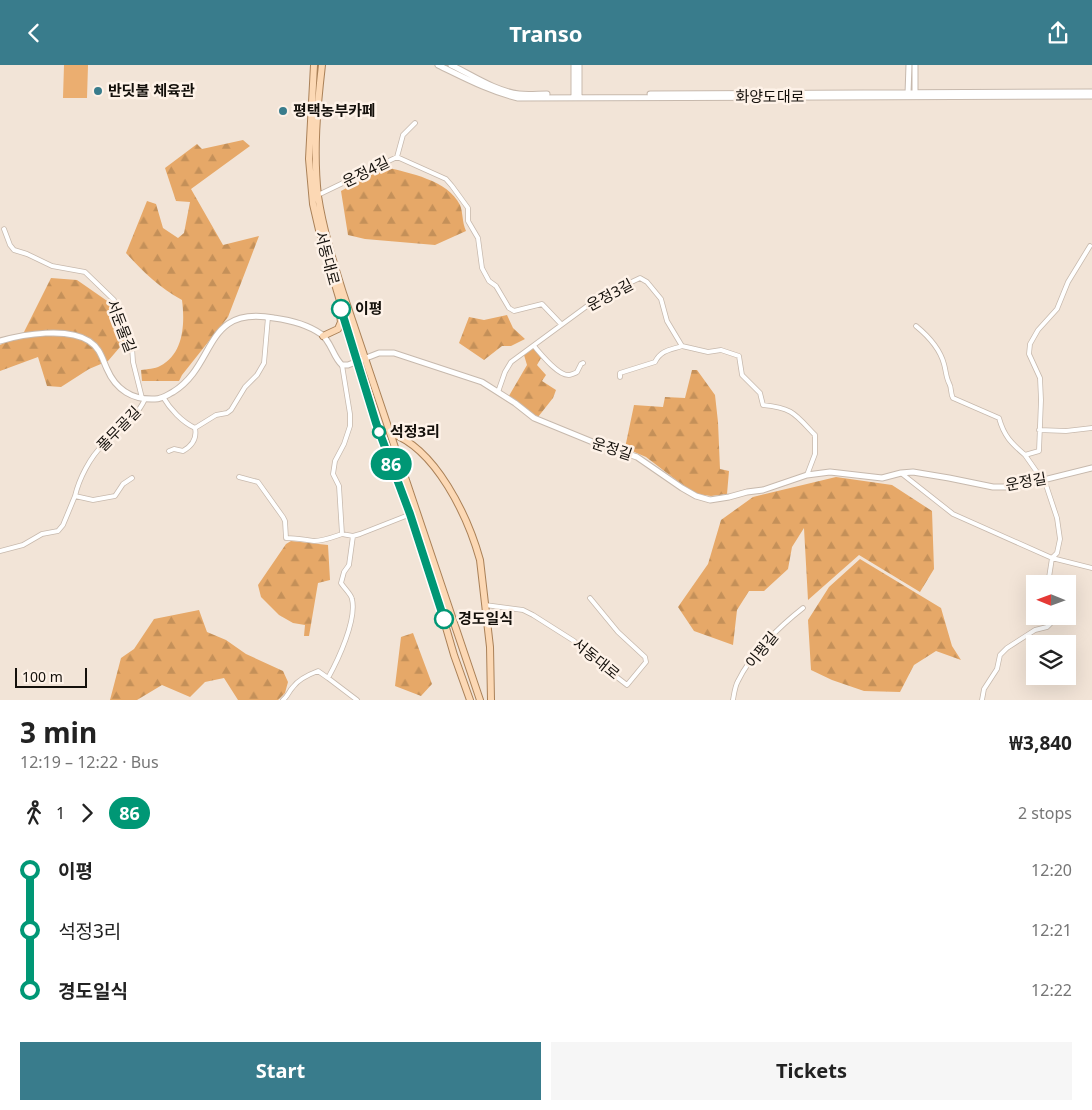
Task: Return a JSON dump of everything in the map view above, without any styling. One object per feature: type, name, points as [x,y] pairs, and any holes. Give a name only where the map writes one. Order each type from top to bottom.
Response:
[{"type":"main road","name":"서동대로","points":[[314,65],[309,159],[313,204],[318,230],[341,309],[390,433],[454,655],[470,700]]},
{"type":"main road","name":"서동대로","points":[[322,65],[317,109],[316,141],[318,195],[330,250],[361,360],[376,423],[414,513],[480,700]]},
{"type":"main road","points":[[323,336],[338,329],[341,322],[341,309]]},
{"type":"main road","points":[[390,433],[399,435],[424,455],[445,481],[459,503],[480,560],[492,672],[491,700]]},
{"type":"street","name":"화양도대로","points":[[438,65],[453,68],[479,80],[519,94],[577,96],[1092,92]]},
{"type":"street","points":[[574,65],[577,96]]},
{"type":"street","points":[[577,96],[579,65]]},
{"type":"street","points":[[908,65],[911,94]]},
{"type":"street","points":[[911,94],[915,65]]},
{"type":"street","name":"화양도대로","points":[[911,94],[1092,96]]},
{"type":"street","points":[[397,157],[402,135],[415,123]]},
{"type":"street","name":"운정4길","points":[[318,195],[397,157],[446,179],[465,202],[468,209],[468,221],[478,238],[482,268],[509,308],[514,311],[542,304],[562,325]]},
{"type":"street","name":"서둔물길","points":[[4,229],[14,250],[52,266],[84,272],[114,300],[114,313],[118,324],[132,347],[133,362],[143,399]]},
{"type":"street","points":[[1025,455],[1039,451],[1040,377],[1029,354],[1030,344],[1038,330],[1057,309],[1068,282],[1090,246]]},
{"type":"street","name":"운정3길","points":[[498,391],[505,371],[511,362],[598,298],[640,278],[647,282],[661,299],[667,321],[682,346]]},
{"type":"street","name":"풀무골길","points":[[0,551],[23,545],[42,534],[58,531],[63,525],[82,477],[96,453],[128,423],[143,399],[163,397],[180,387],[196,368],[215,336],[232,320],[250,315],[268,317],[304,326],[323,336]]},
{"type":"street","points":[[195,428],[216,415],[227,413],[231,410],[245,387],[257,375],[264,363],[268,317]]},
{"type":"street","points":[[916,325],[925,333],[939,353],[944,363],[946,379],[950,384],[953,398],[999,418],[1004,434],[1025,455],[1043,481],[1056,518],[1060,539],[1057,553],[1052,558],[1049,575]]},
{"type":"street","name":"서둔물길","points":[[0,341],[47,333],[69,333],[80,336],[91,342],[101,353],[107,371],[125,393],[143,399]]},
{"type":"street","points":[[323,336],[342,365],[350,414],[350,426],[344,444],[335,461],[333,473],[339,486],[342,534]]},
{"type":"street","points":[[534,345],[550,364],[563,374],[570,375],[577,372],[583,363]]},
{"type":"street","points":[[620,377],[620,373],[655,362],[658,355],[662,352],[682,346],[708,352],[721,350],[739,356],[742,375],[760,393],[763,405],[784,408],[794,413],[815,435],[816,454],[807,475]]},
{"type":"street","name":"운정길","points":[[361,360],[379,353],[394,353],[482,382],[498,391],[534,418],[600,445],[637,457],[682,488],[696,496],[710,500],[764,490],[807,475],[830,472],[882,477],[912,473],[993,487],[1015,487],[1092,467]]},
{"type":"street","points":[[342,365],[361,360]]},
{"type":"street","points":[[163,397],[166,403],[187,425],[195,428]]},
{"type":"street","points":[[169,451],[174,449],[183,451],[188,448],[195,439],[195,428]]},
{"type":"street","points":[[1039,430],[1066,431],[1092,428]]},
{"type":"street","points":[[901,473],[953,513],[1052,558],[1092,568]]},
{"type":"street","points":[[239,477],[258,482],[283,517],[286,537],[304,538],[314,541],[342,534],[353,536],[414,513]]},
{"type":"street","points":[[75,496],[93,500],[115,496],[123,484],[132,478]]},
{"type":"street","points":[[328,678],[340,657],[353,611],[352,598],[341,583],[344,572],[350,565],[353,536]]},
{"type":"street","name":"서동대로","points":[[486,605],[523,610],[533,615],[574,641],[627,685],[646,662],[645,657],[618,632],[590,598]]},
{"type":"street","name":"이평길","points":[[733,700],[737,682],[757,653],[784,623],[804,608]]},
{"type":"street","points":[[982,700],[987,682],[997,669],[1000,655],[1035,629],[1049,625]]},
{"type":"street","points":[[283,700],[294,685],[318,671],[357,700]]},
{"type":"shaded area","points":[[64,65],[88,65],[87,98],[63,98]]},
{"type":"green space","points":[[243,140],[250,146],[191,189],[223,245],[259,236],[228,317],[179,381],[142,381],[141,370],[158,367],[168,361],[174,354],[183,328],[182,300],[152,279],[126,253],[147,201],[156,204],[163,228],[178,238],[184,233],[190,202],[176,201],[165,168],[197,144],[202,149]]},
{"type":"green space","points":[[385,167],[427,179],[447,189],[460,205],[466,231],[435,245],[365,239],[348,235],[341,191]]},
{"type":"green space","points":[[51,278],[77,280],[113,305],[126,340],[108,361],[89,369],[61,387],[47,386],[38,357],[0,371],[0,345],[23,334]]},
{"type":"green space","points":[[507,315],[513,328],[525,339],[511,346],[502,346],[484,360],[459,343],[469,317],[484,320]]},
{"type":"green space","points":[[534,348],[541,358],[537,365],[546,375],[542,381],[556,390],[553,398],[538,417],[506,401],[527,365],[524,355]]},
{"type":"green space","points":[[692,370],[697,370],[715,395],[720,469],[729,471],[727,494],[711,496],[697,494],[646,457],[625,448],[634,405],[663,407],[665,397],[685,398]]},
{"type":"green space","points":[[836,477],[892,485],[932,511],[934,569],[920,592],[859,555],[808,600],[804,528],[792,547],[788,569],[764,591],[749,591],[737,610],[733,645],[694,631],[678,607],[708,564],[721,520],[753,497]]},
{"type":"green space","points":[[291,541],[328,545],[330,580],[318,583],[309,636],[304,636],[305,625],[293,623],[279,615],[261,597],[258,585],[286,544]]},
{"type":"green space","points":[[860,559],[941,608],[952,646],[961,660],[936,651],[914,665],[900,692],[864,691],[832,680],[811,670],[808,620],[829,587]]},
{"type":"green space","points":[[199,610],[207,632],[226,640],[246,654],[283,671],[288,682],[285,693],[278,700],[238,700],[224,678],[205,682],[190,697],[162,685],[137,700],[110,700],[121,658],[134,649],[154,619]]},
{"type":"green space","points":[[413,633],[432,684],[421,696],[395,686],[401,637]]},
{"type":"bus line","name":"86","points":[[341,309],[376,423],[410,514],[444,619]]},
{"type":"place","name":"반딧불 체육관","points":[[98,91]]},
{"type":"place","name":"평택농부카페","points":[[283,111]]},
{"type":"place","name":"이평","points":[[341,309]]},
{"type":"place","name":"석정3리","points":[[379,432]]},
{"type":"place","name":"경도일식","points":[[444,619]]}]
